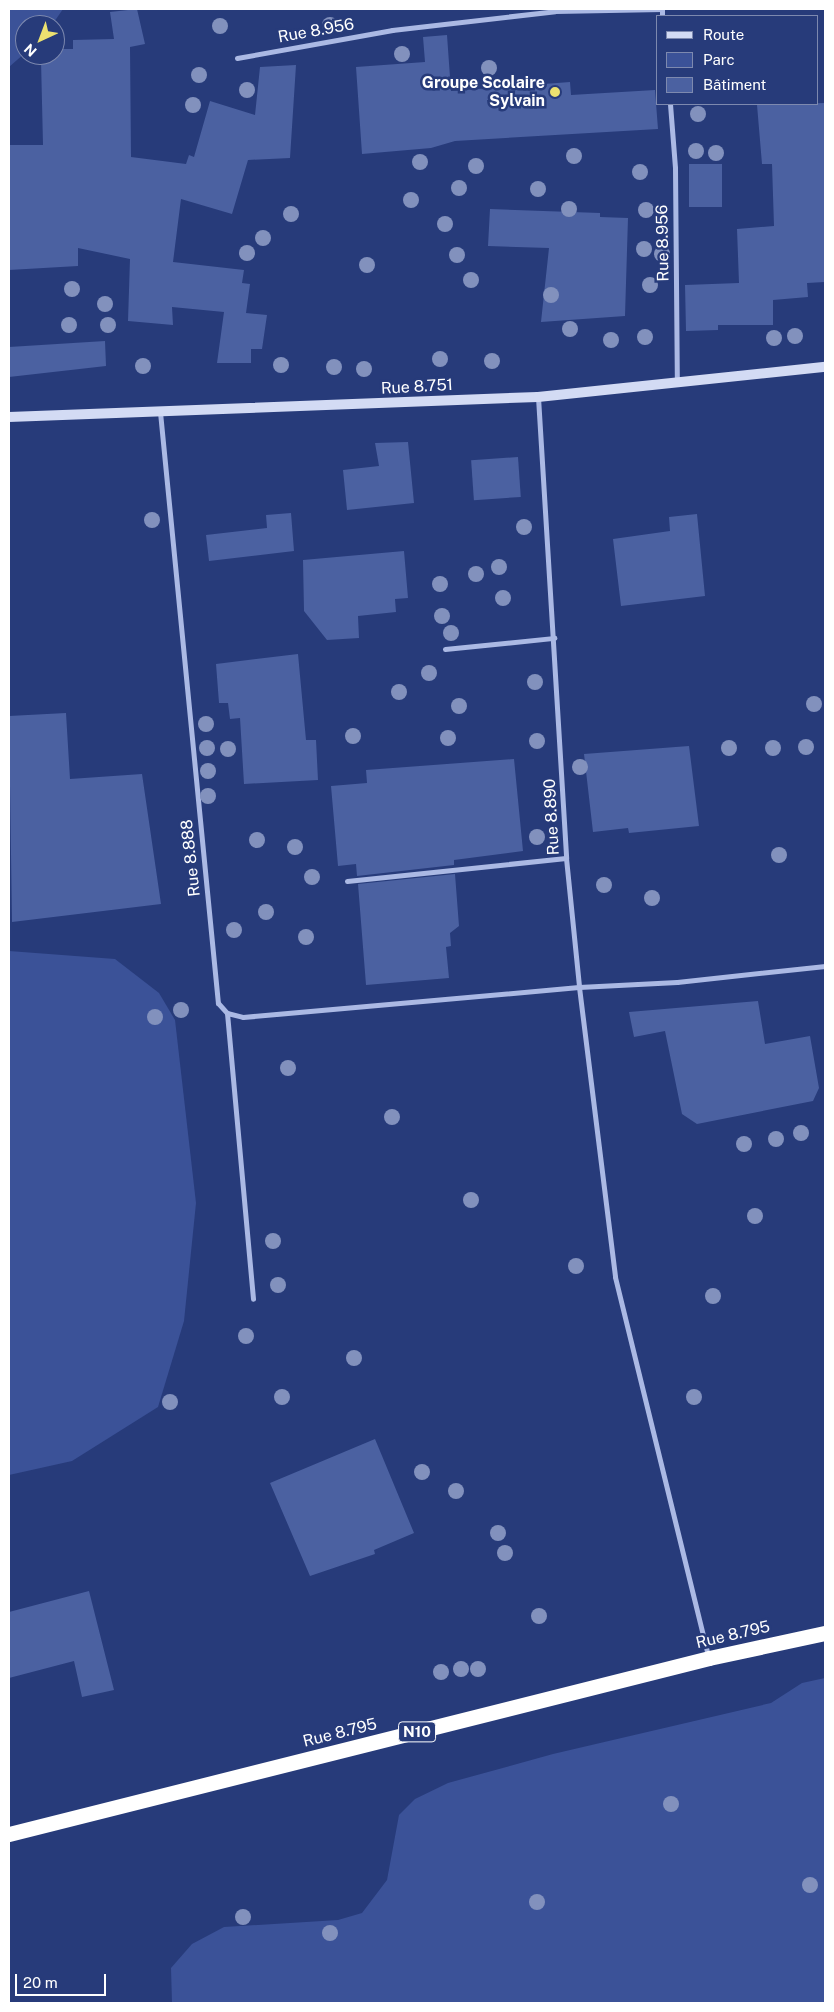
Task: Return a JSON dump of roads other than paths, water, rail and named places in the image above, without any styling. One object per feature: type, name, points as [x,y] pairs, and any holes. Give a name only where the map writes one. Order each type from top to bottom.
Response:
[{"type":"highway","name":"Rue 8.795","points":[[9,1834],[709,1658],[825,1633]]},
{"type":"main road","name":"Rue 8.751","points":[[9,417],[538,397],[825,367]]},
{"type":"street","name":"Rue 8.956","points":[[237,58],[392,30],[555,11],[662,9]]},
{"type":"street","name":"Rue 8.956","points":[[670,105],[675,168],[677,382]]},
{"type":"street","name":"Rue 8.890","points":[[538,397],[566,858],[579,987],[615,1278],[709,1658]]},
{"type":"street","name":"Rue 8.888","points":[[160,412],[218,1003],[227,1013],[253,1299]]},
{"type":"street","points":[[445,649],[554,638]]},
{"type":"street","points":[[347,881],[566,858]]},
{"type":"street","points":[[227,1013],[243,1017],[579,987],[677,982],[825,966]]},
{"type":"place","name":"Groupe Scolaire Sylvain","points":[[555,92]]}]
